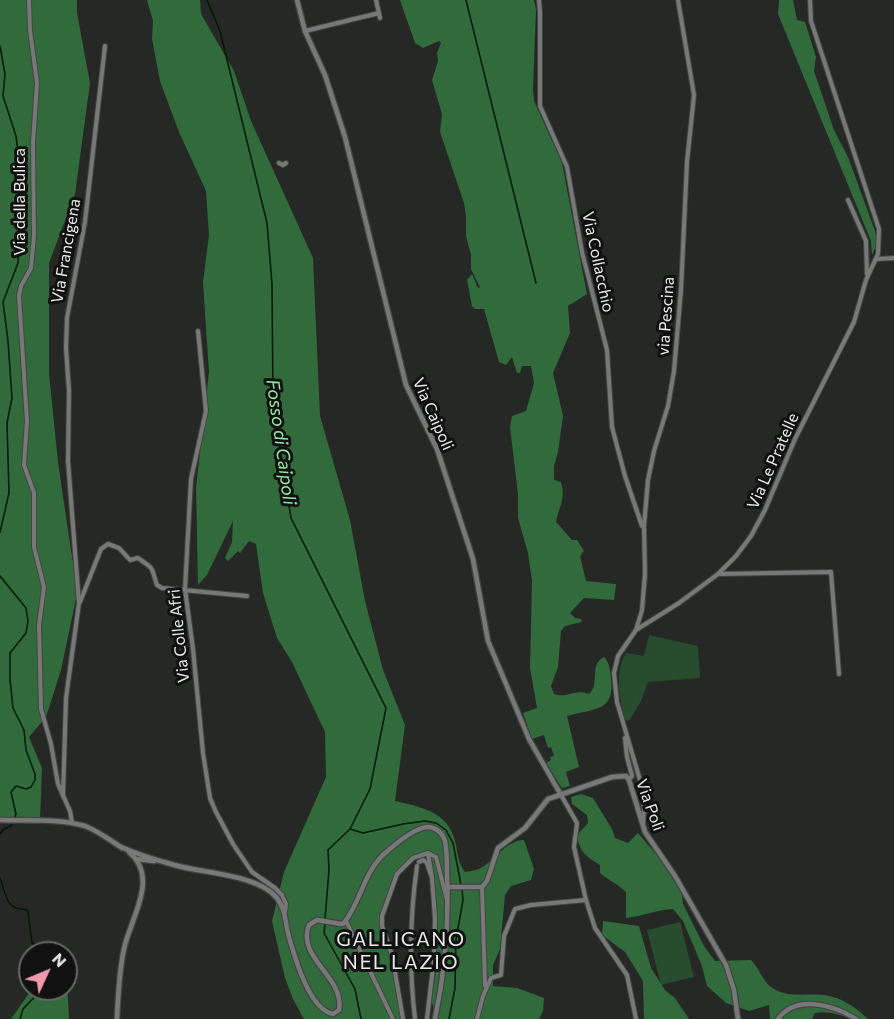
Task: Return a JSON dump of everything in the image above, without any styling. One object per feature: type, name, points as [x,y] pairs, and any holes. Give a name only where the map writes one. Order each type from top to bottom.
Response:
[{"type":"street","name":"Via della Bulica","points":[[29,0],[29,25],[37,91],[33,143],[33,249],[30,271],[21,286],[19,296],[27,421],[24,465],[34,493],[34,550],[44,587],[39,628],[41,709],[58,784],[71,813],[72,824]]},
{"type":"street","name":"Via Caipoli","points":[[297,0],[305,31],[326,75],[346,141],[406,388],[437,449],[473,562],[488,641],[529,739],[561,795]]},
{"type":"street","points":[[305,31],[380,15],[376,0]]},
{"type":"street","name":"Via Collacchio","points":[[538,0],[540,105],[566,164],[582,252],[607,350],[612,427],[625,476],[644,530]]},
{"type":"street","name":"via Pescina","points":[[636,630],[643,603],[644,530],[651,462],[668,406],[673,379],[681,290],[687,162],[694,102],[678,0]]},
{"type":"street","name":"Via Le Pratelle","points":[[636,630],[680,603],[718,574],[744,547],[764,513],[795,438],[854,322],[867,278],[876,259],[880,244],[879,227],[811,21],[810,0]]},
{"type":"street","name":"Via Francigena","points":[[79,603],[68,461],[67,315],[85,226],[105,46]]},
{"type":"street","points":[[279,163],[283,165],[286,163]]},
{"type":"street","points":[[848,200],[866,241],[867,278]]},
{"type":"street","points":[[876,259],[894,258]]},
{"type":"street","name":"Via Colle Afri","points":[[198,331],[206,409],[191,479],[185,589],[201,743],[212,803],[231,840],[253,874],[275,888],[282,896],[286,904],[285,912]]},
{"type":"street","points":[[63,797],[66,698],[79,603],[101,549],[108,544],[119,548],[130,560],[138,558],[152,568],[156,583],[160,587],[247,596]]},
{"type":"street","points":[[718,574],[831,572],[840,674]]},
{"type":"street","points":[[636,630],[621,650],[614,668],[616,699],[640,780],[644,812],[642,828]]},
{"type":"street","points":[[625,731],[626,752],[632,776],[629,780]]},
{"type":"street","name":"Via Poli","points":[[480,887],[487,881],[499,847],[525,828],[546,801],[621,775],[626,776],[642,828],[675,876],[726,965],[733,986],[738,1019]]},
{"type":"street","points":[[561,795],[577,823],[574,847],[594,926],[627,975],[636,1019]]},
{"type":"street","points":[[0,820],[72,824],[93,830],[148,861],[164,862]]},
{"type":"street","points":[[344,923],[381,858],[413,832],[423,827],[435,829],[444,839],[448,887],[441,987],[435,1019]]},
{"type":"street","points":[[427,1019],[434,953],[432,878],[428,853]]},
{"type":"street","points":[[403,1019],[392,955],[382,926],[382,916],[398,874],[413,858],[428,853],[436,857],[447,901]]},
{"type":"street","points":[[138,856],[260,885],[276,896],[285,912],[290,940],[308,987],[321,1008],[335,1013],[340,1007],[339,996],[307,944],[308,927],[317,920],[344,923]]},
{"type":"street","points":[[117,1019],[124,948],[142,895],[138,856]]},
{"type":"street","points":[[415,1019],[410,955],[418,864],[423,860],[427,863],[429,875],[432,878]]},
{"type":"street","points":[[141,871],[148,861]]},
{"type":"street","points":[[448,887],[480,887],[485,982],[477,1019]]},
{"type":"street","points":[[483,996],[491,978],[501,975],[504,936],[516,909],[530,905],[586,900]]},
{"type":"street","points":[[344,923],[393,1019]]},
{"type":"street","points":[[778,1019],[790,1008],[807,1004],[837,1009],[856,1019]]},
{"type":"green space","points":[[0,0],[77,0],[77,13],[90,83],[75,194],[49,263],[49,374],[58,462],[78,589],[61,670],[46,717],[29,737],[42,768],[40,821],[0,820]]},
{"type":"green space","points":[[147,0],[200,0],[201,14],[234,71],[251,121],[313,258],[320,416],[350,520],[365,601],[383,670],[405,725],[395,801],[423,808],[446,823],[455,841],[459,861],[465,872],[482,867],[507,846],[524,840],[534,869],[531,880],[511,886],[505,895],[500,949],[493,965],[493,986],[517,988],[544,998],[543,1011],[539,1019],[437,1019],[432,1002],[437,933],[431,855],[419,855],[397,874],[382,921],[403,1019],[304,1019],[293,999],[285,978],[272,921],[284,872],[326,777],[325,732],[292,662],[277,638],[263,593],[256,544],[249,541],[240,553],[238,551],[228,561],[225,558],[232,542],[233,521],[207,575],[198,585],[196,488],[209,372],[203,282],[209,235],[206,191],[179,132],[160,81],[152,39],[153,21]]},
{"type":"green space","points":[[400,0],[534,0],[536,10],[534,101],[562,163],[587,294],[568,306],[570,333],[553,373],[563,416],[554,466],[554,480],[561,482],[563,494],[556,522],[572,540],[577,540],[584,551],[580,556],[586,581],[616,584],[614,600],[584,598],[570,613],[582,622],[565,626],[561,631],[558,667],[551,686],[554,694],[584,692],[589,694],[594,685],[595,670],[599,660],[604,657],[611,679],[611,690],[606,704],[593,710],[567,716],[579,767],[566,772],[570,786],[562,788],[546,763],[551,760],[550,757],[554,756],[551,747],[548,748],[544,735],[532,739],[523,713],[537,708],[530,668],[532,581],[528,553],[518,518],[518,494],[510,427],[512,416],[526,411],[534,383],[531,366],[522,366],[520,373],[517,373],[512,357],[506,365],[499,362],[484,309],[475,309],[472,306],[467,280],[472,274],[478,288],[480,287],[471,269],[464,203],[440,132],[442,114],[432,80],[441,43],[439,41],[423,48],[415,43]]},
{"type":"green space","points":[[779,0],[793,0],[797,20],[805,22],[816,57],[814,71],[834,130],[848,157],[875,231],[877,243],[872,255],[871,241],[778,14]]},
{"type":"green space","points":[[649,635],[698,646],[700,678],[648,682],[641,701],[629,721],[624,719],[621,702],[620,668],[626,653],[644,656]]},
{"type":"green space","points":[[581,794],[593,798],[615,838],[628,843],[638,833],[662,861],[682,894],[683,904],[704,946],[715,961],[751,960],[774,989],[799,995],[824,995],[836,998],[854,1007],[868,1019],[824,1012],[815,1013],[812,1019],[770,1019],[769,1005],[749,1011],[726,1003],[707,986],[702,966],[683,921],[673,909],[626,918],[626,892],[600,873],[600,865],[580,846],[577,835],[588,823],[587,815],[572,804],[571,797]]},
{"type":"green space","points":[[603,921],[639,926],[651,968],[665,990],[675,998],[689,1019],[644,1019],[643,981],[625,952],[602,935]]},
{"type":"green space","points":[[680,922],[694,977],[661,985],[647,930]]},
{"type":"green space","points":[[24,1001],[68,1001],[69,1019],[11,1019]]},
{"type":"waterway","name":"Fosso di Caipoli","points":[[207,0],[220,31],[267,223],[272,284],[273,405],[291,518],[386,708],[370,789],[350,829],[363,833],[403,824],[425,821],[436,823],[446,830],[453,843],[461,885]]},
{"type":"waterway","points":[[466,0],[536,283]]},
{"type":"waterway","points":[[0,46],[5,74],[3,96],[16,136],[21,178],[18,263],[3,302],[12,398],[7,423],[9,493],[0,532]]},
{"type":"waterway","points":[[0,576],[26,608],[28,621],[26,633],[10,653],[10,679],[13,708],[24,730],[26,750],[35,774],[31,787],[26,789],[16,786],[11,792],[16,814],[11,826],[0,834]]},
{"type":"waterway","name":"Fosso di Caipoli","points":[[325,919],[329,870],[328,850],[350,829]]},
{"type":"waterway","points":[[0,878],[10,904],[19,909],[26,909],[28,912],[32,941]]},
{"type":"waterway","name":"Fosso di Caipoli","points":[[449,1019],[455,988],[456,939],[463,900],[462,889]]},
{"type":"waterway","name":"Fosso di Caipoli","points":[[325,924],[324,933],[355,989],[361,1019]]},
{"type":"waterway","points":[[20,1019],[23,1009],[31,1001]]},
{"type":"district","name":"GALLICANO NEL LAZIO","points":[[401,950]]}]
